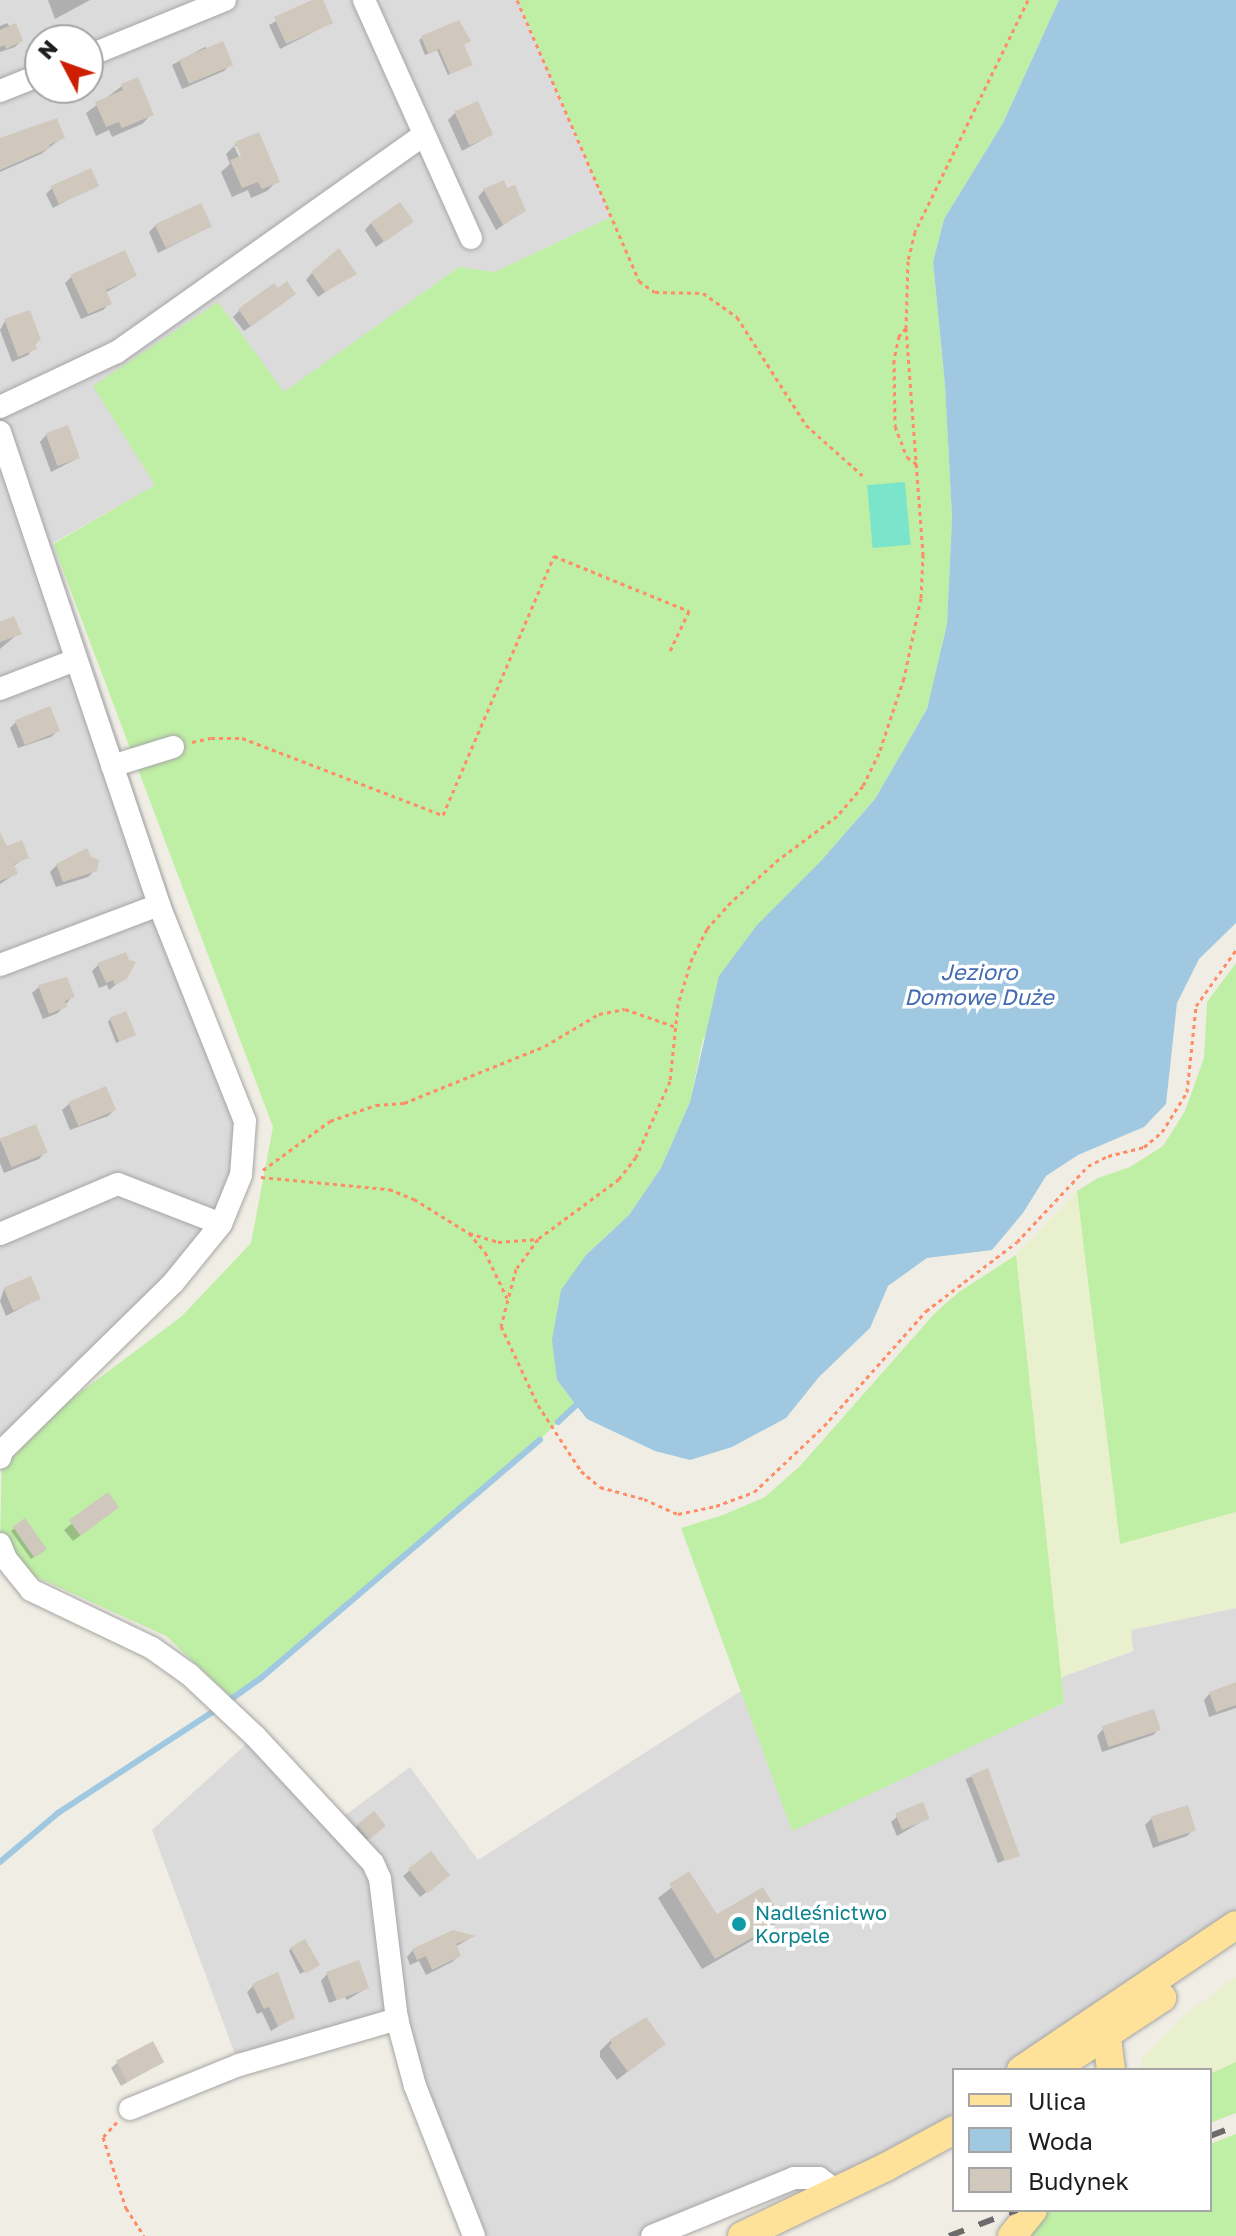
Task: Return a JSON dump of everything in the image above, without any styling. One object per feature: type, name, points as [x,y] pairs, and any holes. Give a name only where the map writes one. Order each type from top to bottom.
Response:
[{"type":"main road","points":[[1055,2068],[1100,2028],[1236,1925]]},
{"type":"main road","points":[[1025,2068],[1100,2028],[1236,1947]]},
{"type":"main road","points":[[1100,2028],[1110,2068]]},
{"type":"main road","points":[[836,2191],[952,2114]]},
{"type":"main road","points":[[742,2236],[952,2131]]},
{"type":"main road","points":[[1012,2236],[1031,2212]]},
{"type":"street","points":[[104,49],[225,0]]},
{"type":"street","points":[[364,0],[471,238]]},
{"type":"street","points":[[0,91],[24,81]]},
{"type":"street","points":[[0,407],[117,352],[423,135]]},
{"type":"street","points":[[0,432],[159,905],[245,1121],[241,1175],[221,1224],[173,1283],[2,1451],[0,1458]]},
{"type":"street","points":[[0,689],[75,660]]},
{"type":"street","points":[[112,766],[173,747]]},
{"type":"street","points":[[0,965],[159,905]]},
{"type":"street","points":[[0,1234],[118,1184],[221,1224]]},
{"type":"street","points":[[0,1544],[6,1559],[31,1590],[152,1648],[190,1675],[255,1736],[373,1863],[380,1879],[397,2019],[415,2086],[474,2236]]},
{"type":"street","points":[[130,2109],[239,2065],[397,2019]]},
{"type":"street","points":[[652,2236],[794,2178],[819,2178],[836,2191]]},
{"type":"path","points":[[517,0],[639,281],[655,292],[703,293],[737,317],[806,425],[863,476]]},
{"type":"path","points":[[1028,0],[915,232],[908,261],[906,328],[923,554],[921,598],[904,678],[879,753],[863,786],[837,816],[779,859],[707,929],[692,958],[678,1004],[670,1081],[636,1157],[619,1179],[538,1239],[516,1269],[501,1326],[538,1405],[572,1457],[600,1487],[644,1499],[678,1514],[716,1506],[754,1492],[824,1426],[926,1311],[1017,1242],[1088,1166],[1108,1156],[1144,1147],[1162,1132],[1187,1092],[1196,1006],[1236,950]]},
{"type":"path","points":[[906,328],[899,336],[894,360],[895,426],[907,457],[918,465]]},
{"type":"path","points":[[173,747],[211,738],[242,738],[443,815],[554,556],[689,611],[670,651]]},
{"type":"path","points":[[538,1239],[498,1242],[469,1233],[414,1199],[389,1189],[255,1176],[330,1121],[376,1105],[404,1103],[545,1046],[599,1014],[625,1009],[676,1027]]},
{"type":"path","points":[[469,1233],[485,1252],[508,1299]]},
{"type":"path","points":[[130,2109],[103,2137],[126,2208],[144,2236]]},
{"type":"shaded area","points":[[0,0],[518,0],[611,217],[495,272],[459,267],[156,485],[53,543],[245,1121],[221,1224],[0,1458]]},
{"type":"shaded area","points":[[1236,1608],[1236,1919],[1024,2068],[952,2068],[952,2114],[836,2191],[819,2178],[652,2236],[474,2236],[396,2019],[239,2065],[152,1830],[255,1736],[336,1822],[410,1767],[478,1860],[741,1691],[792,1830],[1064,1703],[1059,1678],[1133,1651],[1130,1630]]},
{"type":"green space","points":[[518,0],[1059,0],[1003,123],[944,219],[933,262],[945,385],[952,517],[947,624],[927,709],[875,799],[820,862],[703,1039],[690,1102],[661,1168],[629,1215],[586,1255],[557,1380],[576,1405],[512,1466],[232,1698],[166,1636],[32,1575],[0,1544],[2,1451],[182,1316],[251,1243],[273,1127],[53,544],[155,485],[93,386],[218,302],[284,392],[459,267],[495,272],[611,217]]},
{"type":"green space","points":[[905,482],[910,545],[873,548],[867,485]]},
{"type":"green space","points":[[1236,963],[1236,1512],[1120,1544],[1077,1191],[1098,1178],[1130,1167],[1163,1146],[1185,1111],[1204,1058],[1207,1002]]},
{"type":"green space","points":[[1077,1191],[1120,1544],[1236,1512],[1236,1608],[1131,1630],[1133,1651],[1059,1678],[1016,1255]]},
{"type":"green space","points":[[1016,1255],[1064,1703],[792,1831],[681,1528],[765,1497],[800,1466],[935,1313],[959,1292]]},
{"type":"green space","points":[[1236,1977],[1236,2062],[1212,2073],[1212,2068],[1140,2068],[1143,2058],[1181,2018]]},
{"type":"green space","points":[[1236,2062],[1236,2113],[1212,2122],[1212,2073]]},
{"type":"green space","points":[[1236,2134],[1236,2236],[1026,2236],[1045,2212],[1212,2212],[1212,2143]]},
{"type":"water","name":"Jezioro Domowe Duże","points":[[1059,0],[1236,0],[1236,923],[1199,959],[1177,1003],[1166,1104],[1144,1127],[1078,1155],[1046,1176],[1023,1213],[992,1250],[927,1258],[888,1286],[870,1328],[819,1377],[786,1418],[732,1447],[690,1460],[655,1451],[587,1419],[557,1380],[552,1340],[561,1290],[586,1255],[629,1215],[661,1168],[690,1102],[719,976],[757,925],[820,862],[875,799],[927,709],[947,624],[952,517],[945,385],[933,262],[944,219],[1003,123]]},
{"type":"building","points":[[312,0],[323,0],[333,23],[286,44],[274,17]]},
{"type":"building","points":[[459,20],[471,41],[464,45],[473,65],[450,74],[439,49],[428,53],[421,36]]},
{"type":"building","points":[[16,23],[23,41],[6,49],[5,45],[0,47],[0,30]]},
{"type":"building","points":[[223,41],[233,65],[189,84],[179,60]]},
{"type":"building","points":[[138,77],[154,115],[122,128],[119,122],[106,127],[96,104],[104,104],[104,98],[123,90],[121,84]]},
{"type":"building","points":[[478,101],[493,135],[469,145],[454,112]]},
{"type":"building","points":[[57,118],[65,138],[0,170],[0,138]]},
{"type":"building","points":[[259,132],[280,182],[262,189],[258,182],[242,188],[230,160],[241,156],[235,142]]},
{"type":"building","points":[[91,168],[99,186],[59,204],[51,186]]},
{"type":"building","points":[[504,180],[507,188],[515,185],[526,211],[503,225],[483,189]]},
{"type":"building","points":[[400,202],[414,222],[384,242],[371,223]]},
{"type":"building","points":[[201,203],[212,227],[166,248],[155,225]]},
{"type":"building","points":[[339,248],[357,274],[325,292],[311,272]]},
{"type":"building","points":[[125,250],[137,276],[106,290],[112,304],[88,314],[70,275]]},
{"type":"building","points":[[287,281],[296,294],[251,327],[238,309],[274,283],[278,288]]},
{"type":"building","points":[[30,310],[41,340],[35,343],[37,349],[18,357],[4,319]]},
{"type":"building","points":[[68,425],[80,458],[57,466],[45,433]]},
{"type":"building","points":[[14,616],[22,634],[0,642],[0,622]]},
{"type":"building","points":[[50,706],[60,731],[25,745],[15,720]]},
{"type":"building","points":[[0,832],[7,846],[22,840],[29,858],[14,864],[18,874],[0,881]]},
{"type":"building","points":[[87,848],[91,857],[99,860],[97,871],[63,882],[56,864]]},
{"type":"building","points":[[126,952],[129,960],[136,962],[127,979],[115,985],[113,980],[106,983],[97,963]]},
{"type":"building","points":[[67,977],[75,997],[65,1001],[67,1007],[49,1014],[38,985]]},
{"type":"building","points":[[126,1011],[136,1035],[120,1042],[109,1018]]},
{"type":"building","points":[[106,1086],[116,1110],[78,1126],[68,1102]]},
{"type":"building","points":[[36,1124],[48,1153],[11,1167],[0,1139]]},
{"type":"building","points":[[31,1276],[41,1299],[13,1311],[3,1288]]},
{"type":"building","points":[[108,1492],[119,1507],[80,1536],[69,1520]]},
{"type":"building","points":[[25,1518],[47,1549],[35,1558],[13,1527]]},
{"type":"building","points":[[1236,1682],[1236,1705],[1216,1712],[1209,1692]]},
{"type":"building","points":[[1154,1709],[1161,1730],[1108,1747],[1102,1726]]},
{"type":"building","points":[[988,1768],[1020,1856],[1005,1861],[971,1775]]},
{"type":"building","points":[[923,1802],[930,1819],[902,1830],[895,1813]]},
{"type":"building","points":[[1188,1805],[1196,1831],[1159,1842],[1151,1816]]},
{"type":"building","points":[[374,1811],[386,1826],[369,1840],[357,1825]]},
{"type":"building","points":[[431,1851],[450,1875],[427,1893],[408,1869]]},
{"type":"building","name":"Nadleśnictwo Korpele","points":[[689,1871],[717,1914],[763,1887],[783,1920],[715,1959],[669,1884]]},
{"type":"building","points":[[453,1930],[476,1936],[456,1944],[461,1956],[432,1970],[426,1956],[417,1960],[412,1949]]},
{"type":"building","points":[[305,1939],[320,1965],[305,1973],[290,1948]]},
{"type":"building","points":[[359,1960],[369,1988],[336,2000],[326,1972]]},
{"type":"building","points":[[278,1972],[295,2018],[278,2026],[269,2007],[264,2009],[252,1984]]},
{"type":"building","points":[[646,2017],[666,2044],[628,2072],[609,2046],[612,2043],[609,2040]]},
{"type":"building","points":[[153,2041],[164,2062],[127,2082],[116,2061]]},
{"type":"waterway","points":[[558,1422],[576,1405]]},
{"type":"waterway","points":[[227,1702],[261,1678],[540,1440]]},
{"type":"waterway","points":[[0,1862],[58,1813],[214,1711]]},
{"type":"railway","points":[[1212,2135],[1236,2126]]},
{"type":"railway","points":[[949,2236],[1012,2212]]},
{"type":"place","name":"Nadleśnictwo Korpele","points":[[739,1924]]}]
